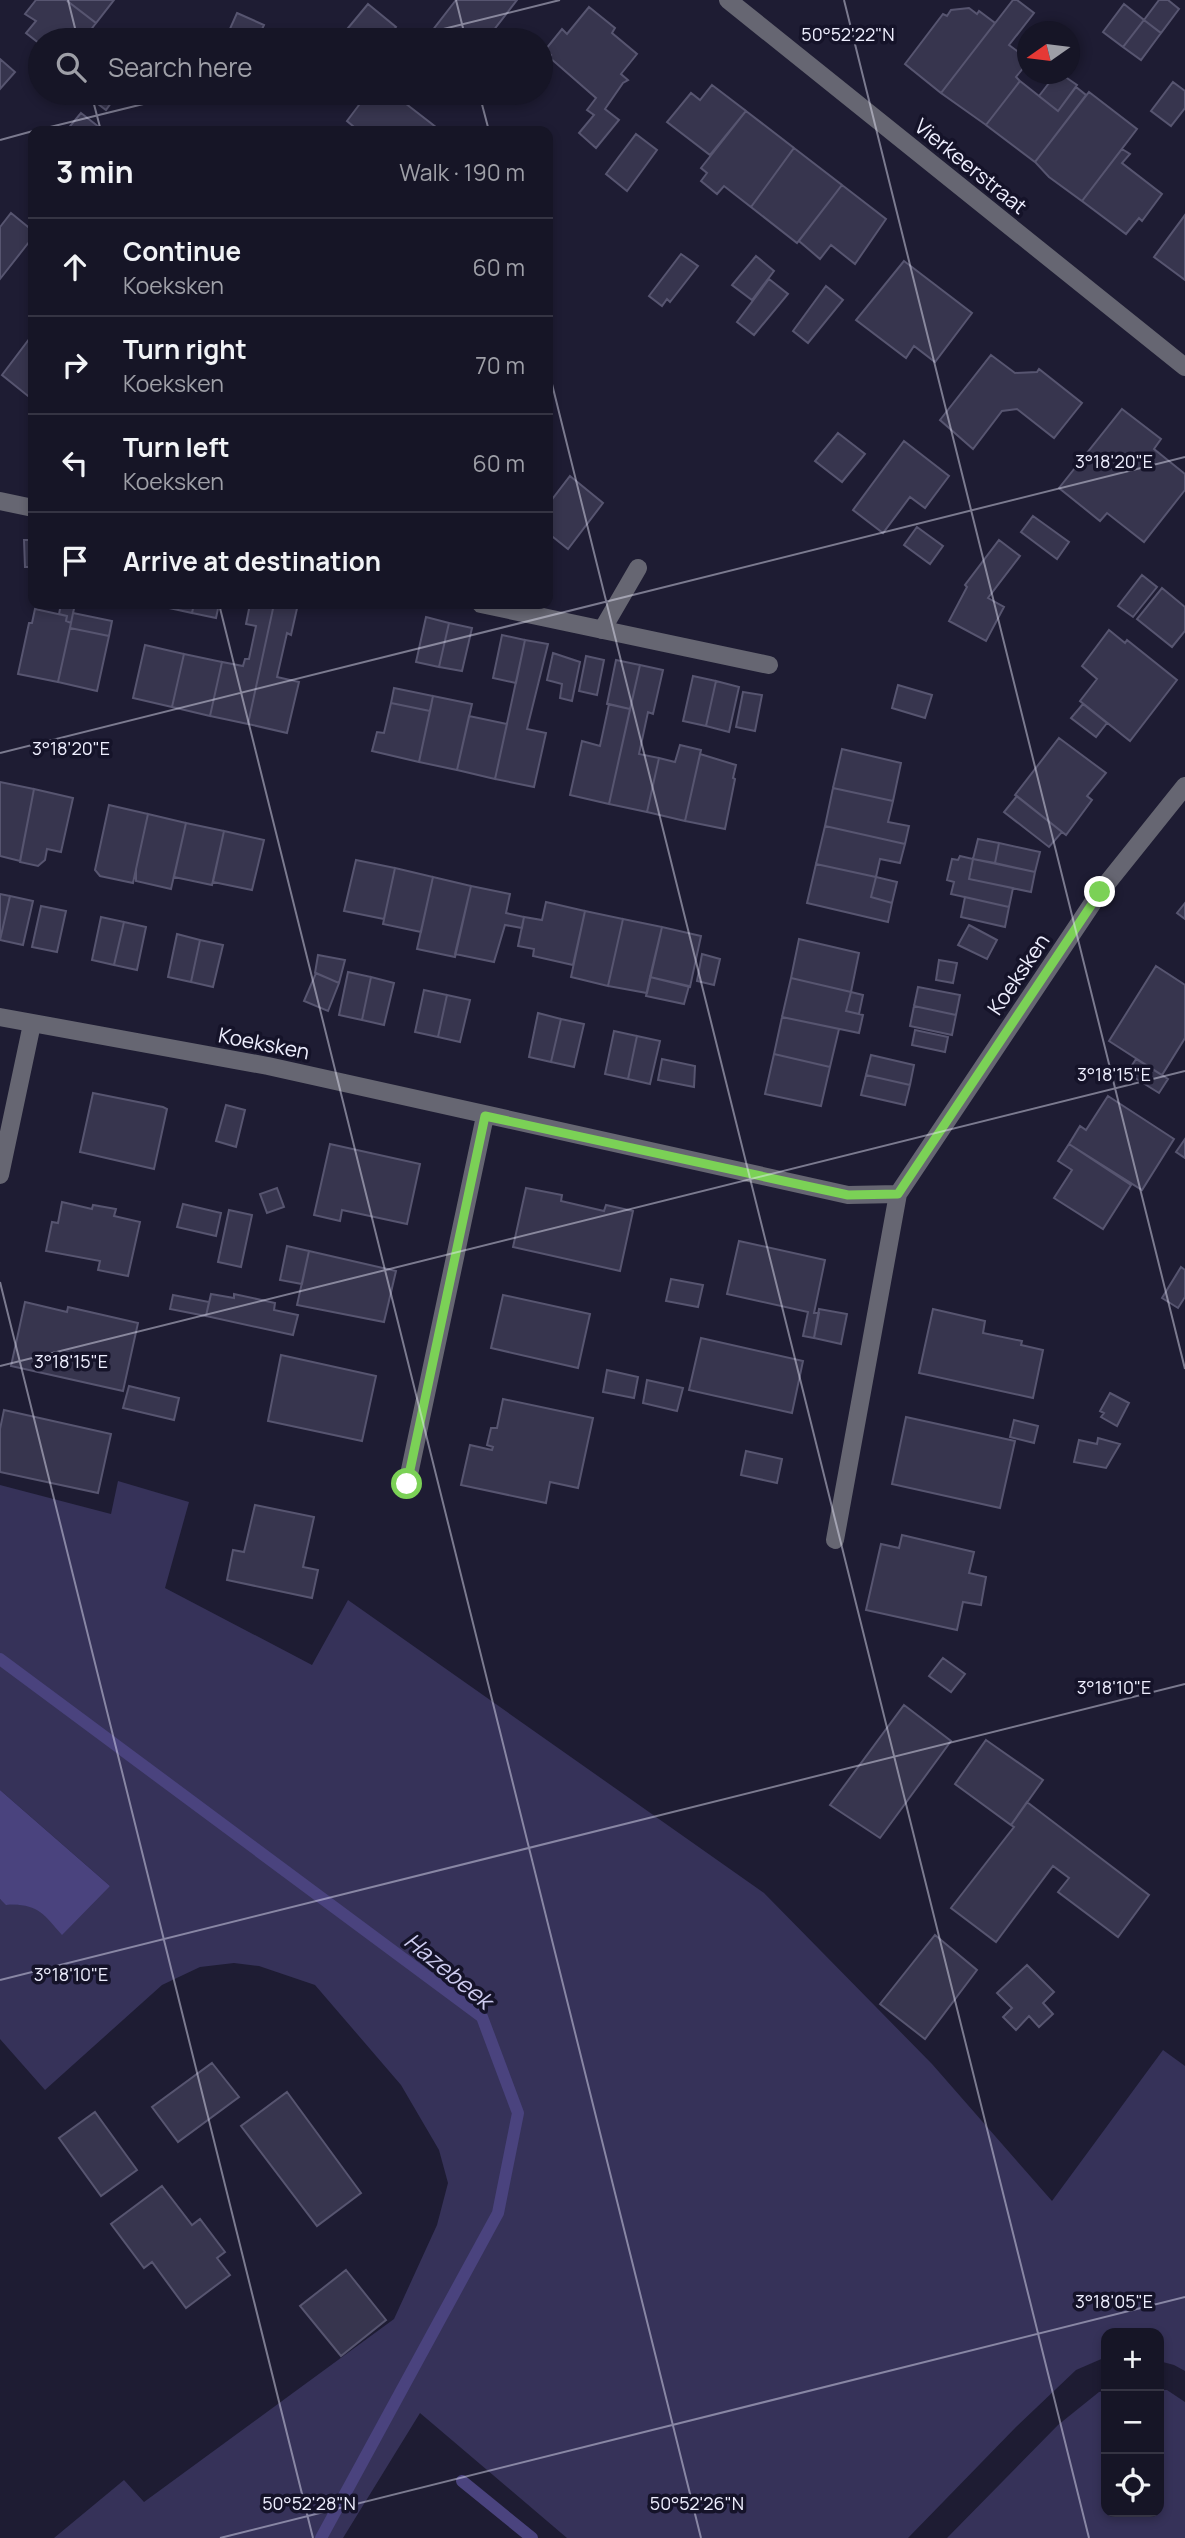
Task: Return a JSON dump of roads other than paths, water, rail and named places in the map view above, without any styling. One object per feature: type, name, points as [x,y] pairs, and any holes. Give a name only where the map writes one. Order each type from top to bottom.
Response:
[{"type":"street","name":"Vierkeerstraat","points":[[728,0],[1185,367]]},
{"type":"street","points":[[0,501],[28,507]]},
{"type":"street","points":[[602,630],[638,568]]},
{"type":"street","points":[[504,609],[769,665]]},
{"type":"street","name":"Koeksken","points":[[835,1540],[898,1194],[1100,892],[1185,786]]},
{"type":"street","name":"Koeksken","points":[[0,1017],[268,1066],[848,1195],[898,1194]]},
{"type":"street","points":[[0,1175],[32,1024]]},
{"type":"street","points":[[407,1484],[485,1116]]},
{"type":"waterway","name":"Hazebeek","points":[[0,1659],[482,2017],[518,2113],[498,2213],[321,2538]]},
{"type":"waterway","points":[[462,2481],[532,2538]]}]
